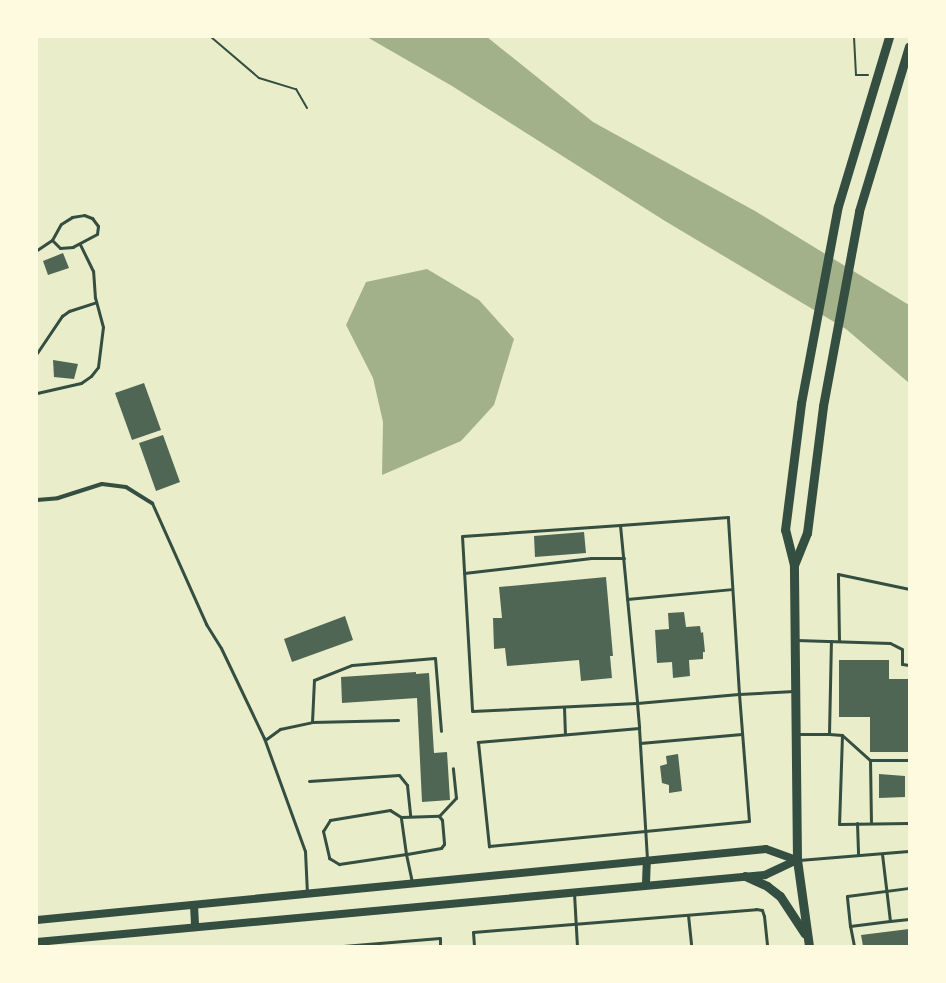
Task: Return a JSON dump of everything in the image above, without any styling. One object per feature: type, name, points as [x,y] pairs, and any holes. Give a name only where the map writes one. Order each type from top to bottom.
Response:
[{"type":"main road","points":[[809,942],[797,860],[794,565],[785,530],[801,403],[838,206],[888,40]]},
{"type":"main road","points":[[794,565],[807,533],[823,406],[859,211],[908,48]]},
{"type":"main road","points":[[37,920],[766,849],[797,860]]},
{"type":"main road","points":[[37,942],[646,884],[766,875],[797,860]]},
{"type":"main road","points":[[646,884],[647,861]]},
{"type":"main road","points":[[745,876],[767,886],[780,896],[791,909],[809,942]]},
{"type":"main road","points":[[194,905],[195,928]]},
{"type":"street","points":[[37,500],[58,498],[102,484],[126,487],[152,503]]},
{"type":"lane","points":[[37,250],[52,240],[61,224],[72,217],[84,215],[92,218],[98,226],[97,234],[80,244],[60,248],[52,240]]},
{"type":"lane","points":[[37,393],[81,383],[92,376],[98,367],[103,327],[96,302],[93,271],[80,244]]},
{"type":"lane","points":[[37,353],[62,316],[69,311],[96,302]]},
{"type":"lane","points":[[152,503],[206,624],[221,648],[265,740],[305,851],[307,894]]},
{"type":"lane","points":[[640,728],[565,733],[478,742],[489,846],[749,821],[739,694],[728,517],[462,536],[472,711],[637,704],[739,694],[796,691]]},
{"type":"lane","points":[[620,525],[640,728],[647,861]]},
{"type":"lane","points":[[464,573],[591,558],[624,558]]},
{"type":"lane","points":[[839,641],[838,574],[909,589]]},
{"type":"lane","points":[[627,599],[732,588]]},
{"type":"lane","points":[[795,640],[890,643],[902,649],[902,664],[909,665]]},
{"type":"lane","points":[[829,734],[831,641]]},
{"type":"lane","points":[[312,722],[314,680],[352,665],[435,658],[441,730]]},
{"type":"lane","points":[[564,706],[565,733]]},
{"type":"lane","points":[[265,740],[280,730],[312,722],[398,720]]},
{"type":"lane","points":[[640,743],[742,734]]},
{"type":"lane","points":[[796,734],[842,735],[870,760],[909,760]]},
{"type":"lane","points":[[842,735],[839,824],[871,822],[909,823]]},
{"type":"lane","points":[[870,760],[871,822]]},
{"type":"lane","points":[[439,816],[442,820],[444,844],[441,848],[339,864],[329,858],[323,831],[330,820],[390,810],[401,817],[439,816],[456,798],[453,768]]},
{"type":"lane","points":[[309,781],[399,775],[407,786],[410,816]]},
{"type":"lane","points":[[401,817],[412,884]]},
{"type":"lane","points":[[857,823],[858,855]]},
{"type":"lane","points":[[797,860],[909,851]]},
{"type":"lane","points":[[882,854],[890,920]]},
{"type":"lane","points":[[854,946],[847,896],[909,888]]},
{"type":"lane","points":[[573,891],[577,946]]},
{"type":"lane","points":[[474,946],[473,932],[575,926],[688,915],[762,910],[767,946]]},
{"type":"lane","points":[[688,915],[692,946]]},
{"type":"lane","points":[[850,926],[890,920],[909,919]]},
{"type":"lane","points":[[343,946],[440,938],[440,946]]},
{"type":"path","points":[[211,37],[259,78],[296,89],[307,108]]},
{"type":"shaded area","points":[[367,37],[487,37],[593,122],[755,211],[909,305],[909,383],[846,329],[665,221],[452,86]]},
{"type":"shaded area","points":[[427,269],[479,300],[514,339],[494,405],[461,441],[382,475],[383,422],[373,378],[346,325],[366,282]]},
{"type":"building","points":[[63,253],[69,268],[48,275],[43,261]]},
{"type":"building","points":[[53,360],[78,364],[74,379],[54,377]]},
{"type":"building","points":[[144,383],[161,430],[132,440],[115,393]]},
{"type":"building","points":[[163,435],[180,482],[156,491],[139,443]]},
{"type":"building","points":[[584,532],[586,553],[535,557],[534,536]]},
{"type":"building","points":[[606,577],[613,656],[610,656],[612,678],[581,681],[579,660],[507,666],[505,648],[494,649],[493,618],[502,618],[499,587]]},
{"type":"building","points":[[684,612],[686,627],[700,626],[701,633],[703,632],[705,652],[703,652],[703,659],[689,660],[690,676],[673,678],[672,662],[657,663],[655,630],[669,629],[668,613]]},
{"type":"building","points":[[345,616],[353,640],[292,662],[284,639]]},
{"type":"building","points":[[839,660],[889,660],[889,679],[909,679],[909,752],[870,752],[870,717],[839,717]]},
{"type":"building","points":[[416,672],[416,674],[429,673],[434,753],[447,752],[450,800],[422,802],[417,698],[342,703],[341,677]]},
{"type":"building","points":[[678,754],[682,791],[669,793],[669,785],[662,783],[660,766],[667,764],[666,756]]},
{"type":"building","points":[[879,774],[905,776],[905,797],[879,798]]},
{"type":"building","points":[[909,929],[909,946],[863,946],[861,935]]}]
